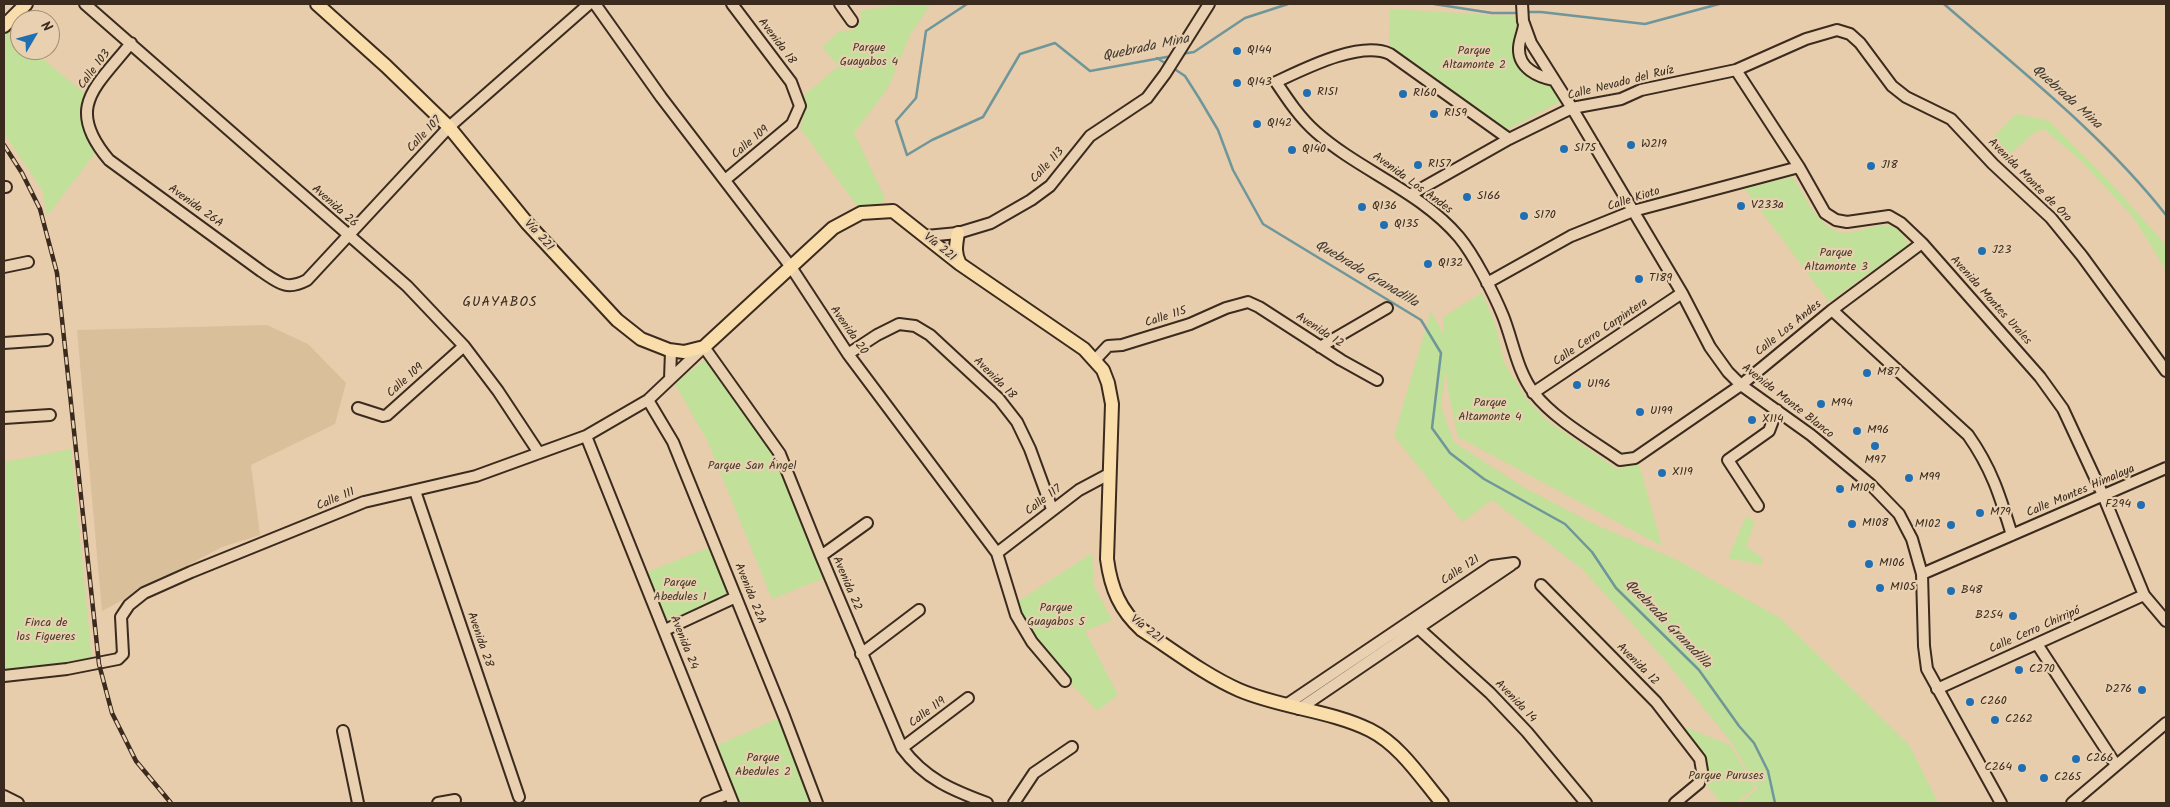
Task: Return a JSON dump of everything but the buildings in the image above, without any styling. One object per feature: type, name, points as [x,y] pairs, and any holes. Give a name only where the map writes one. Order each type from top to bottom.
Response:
[{"type":"main road","points":[[4,26],[26,4]]},
{"type":"main road","name":"Vía 221","points":[[317,4],[386,66],[449,127],[527,223],[617,320],[642,339],[671,351],[684,352],[704,346],[833,228],[861,213],[893,211],[960,264],[1084,349],[1103,370],[1108,383],[1112,404],[1107,559],[1109,577],[1115,596],[1128,617],[1142,630],[1239,690],[1370,730],[1399,753],[1442,803]]},
{"type":"main road","points":[[958,233],[955,247],[956,257],[960,264]]},
{"type":"street","name":"Avenida 26","points":[[85,4],[407,286],[464,346],[498,391],[539,453]]},
{"type":"street","name":"Calle 107","points":[[285,286],[296,286],[307,280],[449,127],[589,4]]},
{"type":"street","name":"Avenida 20","points":[[595,4],[661,97],[791,267],[848,354],[997,553],[1016,615],[1032,642],[1065,681]]},
{"type":"street","name":"Avenida 18","points":[[732,4],[792,82],[800,106],[792,124]]},
{"type":"street","points":[[840,4],[852,21]]},
{"type":"street","name":"Calle 113","points":[[926,236],[958,233],[991,223],[1043,191],[1063,171],[1090,136],[1141,104],[1165,74],[1177,52],[1209,4]]},
{"type":"street","points":[[1522,4],[1524,23],[1518,50],[1524,64],[1531,72],[1539,77],[1552,76]]},
{"type":"street","name":"Avenida Monte Blanco","points":[[1524,23],[1543,55],[1552,76],[1682,293],[1710,347],[1728,372],[1741,385],[1811,435],[1871,485],[1899,514],[1912,539],[1922,574],[1924,646],[1927,669],[2001,803]]},
{"type":"street","name":"Calle Nevado del Ruíz","points":[[1410,195],[1509,139],[1572,108],[1621,99],[1641,90],[1736,70],[1822,33],[1837,30],[1850,34]]},
{"type":"street","name":"Avenida Monte de Oro","points":[[1850,34],[1860,43],[1892,86],[1906,97],[1951,119],[1993,164],[2050,218],[2082,256],[2166,371]]},
{"type":"street","name":"Calle 103","points":[[94,143],[87,123],[87,101],[131,43]]},
{"type":"street","name":"Avenida Los Andes","points":[[1509,139],[1390,54],[1381,50],[1360,50],[1302,70],[1276,82],[1300,116],[1317,133],[1410,195],[1442,219],[1460,239],[1487,284],[1503,316],[1523,375],[1534,393],[1550,410],[1620,460]]},
{"type":"street","name":"Avenida Montes Urales","points":[[1736,70],[1825,213],[1836,220],[1848,222],[1889,216],[1901,223],[1922,243],[2040,376],[2063,409],[2103,495],[2144,595],[2166,621]]},
{"type":"street","name":"Calle 109","points":[[725,180],[792,124]]},
{"type":"street","name":"Avenida 26A","points":[[94,143],[109,160],[261,271],[285,286]]},
{"type":"street","name":"Calle Kioto","points":[[1487,284],[1571,236],[1633,211],[1798,167]]},
{"type":"street","name":"Calle Los Andes","points":[[1620,460],[1635,458],[1741,385],[1832,310],[1922,243]]},
{"type":"street","points":[[4,267],[28,262]]},
{"type":"street","name":"Calle Cerro Carpintera","points":[[1534,393],[1682,293]]},
{"type":"street","name":"Calle 115","points":[[1095,360],[1108,346],[1122,345],[1190,324],[1226,308],[1248,302]]},
{"type":"street","name":"Avenida 12","points":[[1248,302],[1376,380]]},
{"type":"street","points":[[1320,347],[1387,308]]},
{"type":"street","points":[[1832,310],[1968,435],[1984,458],[1997,485],[2012,535]]},
{"type":"street","name":"Avenida 18","points":[[848,354],[877,335],[899,324],[915,326],[930,335],[999,399],[1017,422],[1030,449],[1052,510]]},
{"type":"street","points":[[4,343],[46,340]]},
{"type":"street","name":"Calle 109","points":[[358,408],[383,416],[387,415],[464,346]]},
{"type":"street","name":"Calle 111","points":[[4,676],[67,669],[118,659],[123,654],[121,618],[129,605],[144,593],[190,572],[364,502],[476,476],[586,436],[648,400],[704,346]]},
{"type":"street","name":"Avenida 22","points":[[704,346],[780,454],[861,654],[902,748],[914,764],[927,776],[959,793],[987,803]]},
{"type":"street","points":[[670,379],[671,351]]},
{"type":"street","name":"Avenida 22A","points":[[648,400],[673,442],[818,803]]},
{"type":"street","points":[[1758,506],[1728,460],[1769,431],[1776,410]]},
{"type":"street","points":[[4,418],[50,415]]},
{"type":"street","name":"Avenida 24","points":[[586,436],[731,798]]},
{"type":"street","name":"Calle Montes Himalaya","points":[[1922,574],[2166,468]]},
{"type":"street","name":"Calle 117","points":[[997,553],[1079,490],[1109,474]]},
{"type":"street","name":"Avenida 28","points":[[415,491],[518,796]]},
{"type":"street","points":[[821,556],[867,523]]},
{"type":"street","name":"Calle 121","points":[[1286,705],[1492,566],[1514,563],[1417,627],[1299,709]]},
{"type":"street","name":"Avenida 12","points":[[1541,586],[1656,702],[1700,759],[1702,771],[1699,783],[1674,803]]},
{"type":"street","name":"Calle Cerro Chirripó","points":[[1937,689],[2144,595]]},
{"type":"street","points":[[665,630],[736,597]]},
{"type":"street","points":[[861,654],[919,610]]},
{"type":"street","name":"Avenida 14","points":[[1417,627],[1490,693],[1527,732],[1586,803]]},
{"type":"street","points":[[2037,644],[2116,765]]},
{"type":"street","name":"Calle 119","points":[[902,748],[968,698]]},
{"type":"street","points":[[2072,803],[2166,723]]},
{"type":"street","points":[[344,731],[358,803]]},
{"type":"street","points":[[1014,803],[1034,772],[1072,747]]},
{"type":"street","points":[[4,796],[18,803]]},
{"type":"street","points":[[706,803],[731,798]]},
{"type":"street","points":[[438,803],[455,800]]},
{"type":"shaded area","points":[[267,325],[308,344],[346,383],[335,424],[251,465],[260,535],[222,547],[102,611],[77,330]]},
{"type":"green space","name":"Parque Guayabos 4","points":[[895,4],[931,4],[911,33],[888,88],[854,133],[885,198],[877,208],[857,206],[800,128],[806,108],[804,95],[839,66],[822,47],[840,31],[854,30],[861,20],[860,11]]},
{"type":"green space","name":"Parque Altamonte 2","points":[[1390,9],[1523,17],[1523,62],[1547,79],[1561,101],[1500,134],[1410,68],[1389,44]]},
{"type":"green space","points":[[10,31],[10,60],[44,60],[88,96],[87,119],[99,148],[47,216],[42,190],[4,133],[4,35]]},
{"type":"green space","points":[[2016,114],[2048,120],[2111,183],[2166,245],[2166,270],[2133,217],[2080,160],[2044,129],[2034,133],[2010,154],[1994,137]]},
{"type":"green space","name":"Parque Altamonte 3","points":[[1793,177],[1816,215],[1829,227],[1844,233],[1875,226],[1890,226],[1897,229],[1909,244],[1829,302],[1744,188]]},
{"type":"green space","name":"Parque Altamonte 4","points":[[1482,293],[1495,324],[1504,362],[1525,397],[1545,419],[1617,469],[1639,464],[1662,546],[1458,437],[1448,390],[1446,369],[1441,406],[1454,442],[1523,487],[1594,524],[1677,560],[1780,618],[1910,746],[1938,803],[1740,803],[1758,789],[1732,743],[1664,659],[1582,569],[1492,500],[1462,522],[1394,436],[1431,311],[1444,336],[1443,317]]},
{"type":"green space","name":"Parque San Ángel","points":[[710,355],[780,454],[824,578],[772,599],[707,440],[675,384]]},
{"type":"green space","name":"Finca de los Figueres","points":[[71,449],[93,670],[4,679],[4,462]]},
{"type":"green space","points":[[1746,516],[1755,522],[1746,546],[1763,559],[1761,565],[1728,558]]},
{"type":"green space","name":"Parque Abedules 1","points":[[716,545],[736,597],[665,630],[642,574]]},
{"type":"green space","name":"Parque Guayabos 5","points":[[1092,553],[1094,586],[1112,620],[1085,631],[1118,695],[1097,711],[1043,654],[1014,604]]},
{"type":"green space","name":"Parque Abedules 2","points":[[784,716],[817,803],[735,803],[711,748]]},
{"type":"green space","name":"Parque Puruses","points":[[1682,726],[1730,745],[1755,788],[1735,803],[1721,803],[1704,781],[1705,766],[1703,759],[1680,728]]},
{"type":"waterway","name":"Quebrada Mina","points":[[967,4],[926,31],[916,98],[896,121],[907,155],[932,140],[983,117],[1020,54],[1055,43],[1090,71],[1172,56]]},
{"type":"waterway","name":"Quebrada Mina","points":[[1182,54],[1194,52],[1245,18],[1288,4]]},
{"type":"waterway","name":"Quebrada Mina","points":[[1434,4],[1492,13],[1521,13]]},
{"type":"waterway","name":"Quebrada Mina","points":[[1526,12],[1541,12],[1645,24],[1719,4]]},
{"type":"waterway","name":"Quebrada Mina","points":[[1944,4],[2088,131],[2116,158],[2166,215]]},
{"type":"waterway","name":"Quebrada Mina","points":[[1157,58],[1168,65]]},
{"type":"waterway","name":"Quebrada Granadilla","points":[[1173,68],[1185,76],[1218,130],[1233,170],[1263,224],[1421,320],[1441,353],[1432,428],[1450,453],[1484,479],[1565,524],[1592,552],[1616,588],[1699,670],[1739,726],[1754,743],[1768,771],[1775,803]]},
{"type":"railway","points":[[4,145],[22,173],[40,209],[57,273],[99,664],[112,713],[136,761],[171,803]]},
{"type":"place","name":"Q144","points":[[1237,51]]},
{"type":"place","name":"Q143","points":[[1237,83]]},
{"type":"place","name":"R151","points":[[1307,93]]},
{"type":"place","name":"R160","points":[[1403,94]]},
{"type":"place","name":"R159","points":[[1434,114]]},
{"type":"place","name":"Q142","points":[[1257,124]]},
{"type":"place","name":"W219","points":[[1631,145]]},
{"type":"place","name":"S175","points":[[1564,149]]},
{"type":"place","name":"Q140","points":[[1292,150]]},
{"type":"place","name":"R157","points":[[1418,165]]},
{"type":"place","name":"J18","points":[[1871,166]]},
{"type":"place","name":"S166","points":[[1467,197]]},
{"type":"place","name":"V233a","points":[[1741,206]]},
{"type":"place","name":"Q136","points":[[1362,207]]},
{"type":"place","name":"S170","points":[[1524,216]]},
{"type":"place","name":"Q135","points":[[1384,225]]},
{"type":"place","name":"J23","points":[[1982,251]]},
{"type":"place","name":"Q132","points":[[1428,264]]},
{"type":"place","name":"T189","points":[[1639,279]]},
{"type":"place","name":"M87","points":[[1867,373]]},
{"type":"place","name":"U196","points":[[1577,385]]},
{"type":"place","name":"M94","points":[[1821,404]]},
{"type":"place","name":"U199","points":[[1640,412]]},
{"type":"place","name":"X114","points":[[1752,420]]},
{"type":"place","name":"M96","points":[[1857,431]]},
{"type":"place","name":"M97","points":[[1875,446]]},
{"type":"place","name":"X119","points":[[1662,473]]},
{"type":"place","name":"M99","points":[[1909,478]]},
{"type":"place","name":"M109","points":[[1840,489]]},
{"type":"place","name":"F294","points":[[2141,505]]},
{"type":"place","name":"M79","points":[[1980,513]]},
{"type":"place","name":"M108","points":[[1852,524]]},
{"type":"place","name":"M102","points":[[1951,525]]},
{"type":"place","name":"M106","points":[[1869,564]]},
{"type":"place","name":"M105","points":[[1880,588]]},
{"type":"place","name":"B48","points":[[1951,591]]},
{"type":"place","name":"B254","points":[[2013,616]]},
{"type":"place","name":"C270","points":[[2019,670]]},
{"type":"place","name":"D276","points":[[2142,690]]},
{"type":"place","name":"C260","points":[[1970,702]]},
{"type":"place","name":"C262","points":[[1995,720]]},
{"type":"place","name":"C266","points":[[2076,759]]},
{"type":"place","name":"C264","points":[[2022,768]]},
{"type":"place","name":"C265","points":[[2044,778]]},
{"type":"district","name":"GUAYABOS","points":[[500,304]]}]
